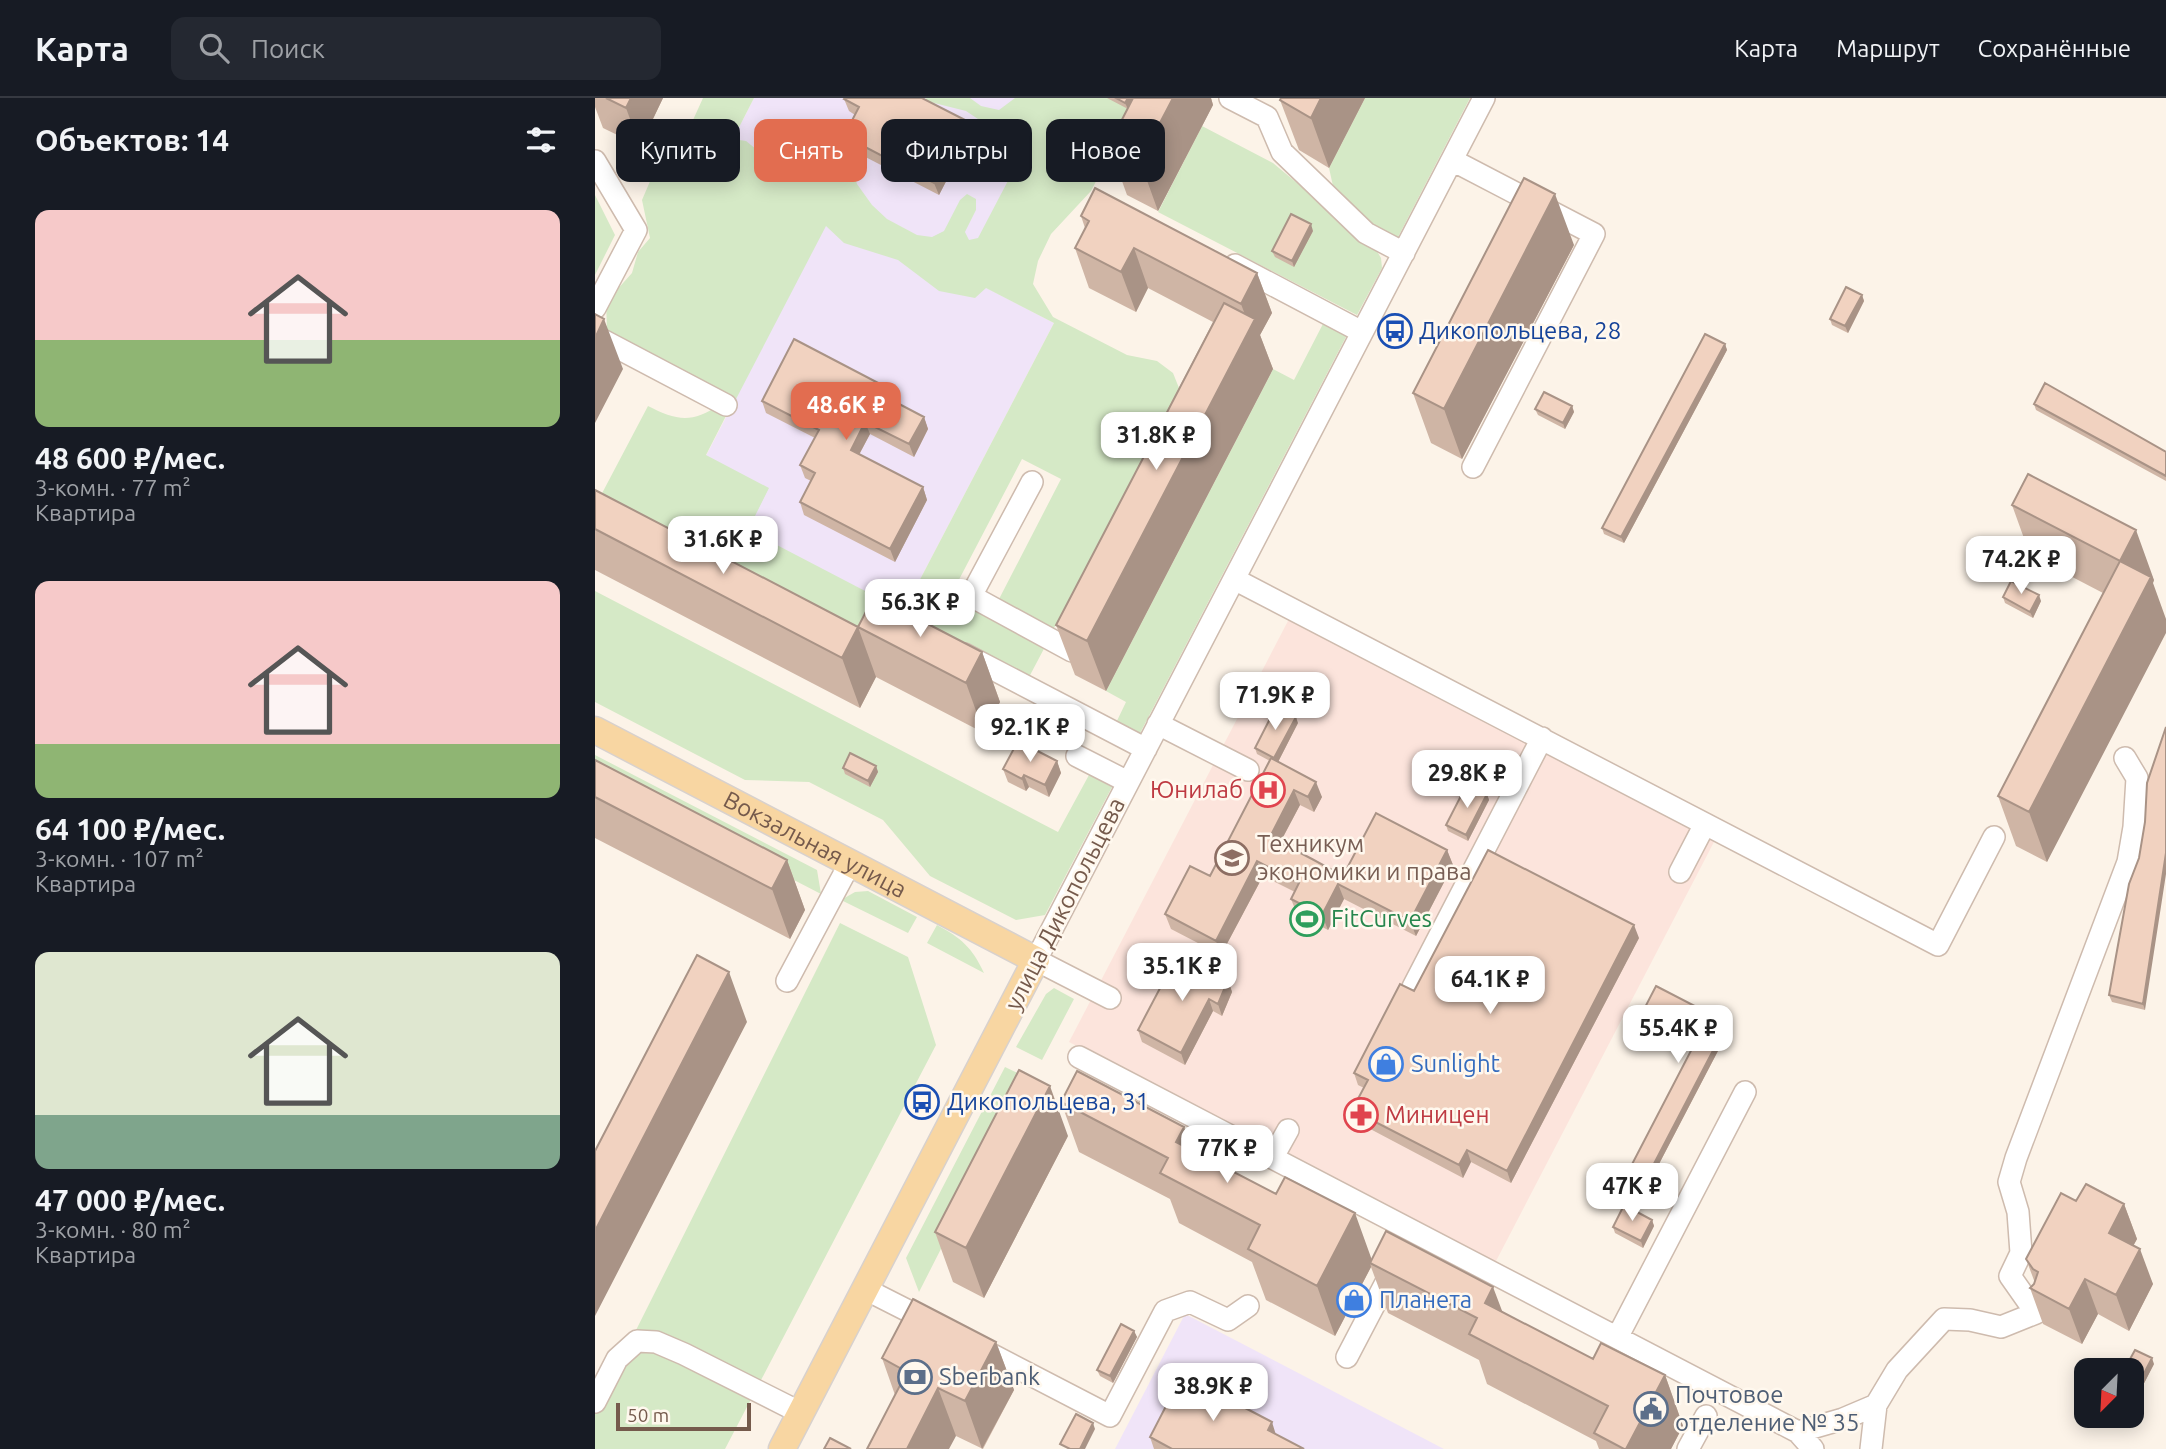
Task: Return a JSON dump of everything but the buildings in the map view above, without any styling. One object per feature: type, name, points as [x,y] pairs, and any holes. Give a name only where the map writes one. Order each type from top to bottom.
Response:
[{"type":"main road","name":"Вокзальная улица","points":[[595,730],[1036,960]]},
{"type":"main road","name":"улица Дикопольцева","points":[[782,1449],[1036,960]]},
{"type":"street","points":[[1230,98],[1267,117],[1282,152],[1366,233],[1404,253]]},
{"type":"street","name":"улица Дикопольцева","points":[[1036,960],[1484,98]]},
{"type":"street","points":[[1452,160],[1594,234],[1473,467]]},
{"type":"street","points":[[595,161],[636,230],[595,309]]},
{"type":"street","points":[[1217,256],[1362,332]]},
{"type":"street","points":[[595,336],[726,405]]},
{"type":"street","points":[[1033,482],[971,596],[1072,650]]},
{"type":"street","points":[[1234,579],[1938,945],[1994,837]]},
{"type":"street","points":[[950,648],[1146,749]]},
{"type":"street","points":[[1158,724],[1248,770]]},
{"type":"street","points":[[1413,987],[1542,738]]},
{"type":"street","points":[[1077,756],[1128,782]]},
{"type":"street","points":[[1871,1449],[1876,1405],[1897,1370],[1944,1319],[1970,1320],[2001,1327],[2036,1313],[2010,1276],[2021,1253],[2018,1212],[2009,1182],[2015,1158],[2128,862],[2134,827],[2137,778],[2125,758]]},
{"type":"street","points":[[1680,872],[1705,824]]},
{"type":"street","points":[[787,981],[850,863]]},
{"type":"street","points":[[1036,960],[1110,998]]},
{"type":"street","points":[[1079,1057],[1798,1432],[1813,1449]]},
{"type":"street","points":[[1618,1336],[1745,1092]]},
{"type":"street","points":[[1273,1157],[1288,1130]]},
{"type":"street","points":[[1347,1357],[1413,1230]]},
{"type":"street","points":[[865,1289],[1111,1416],[1165,1311],[1190,1302],[1228,1320],[1248,1306]]},
{"type":"street","points":[[595,1402],[617,1359],[637,1341],[656,1342],[801,1413]]},
{"type":"street","points":[[1798,1432],[1843,1419],[1876,1405]]},
{"type":"street","points":[[1688,1449],[1706,1416]]},
{"type":"shaded area","points":[[754,98],[1070,98],[1059,119],[1046,119],[1046,144],[1032,171],[1032,119],[881,119],[881,182],[1026,182],[981,269],[815,182],[867,182],[867,119],[754,119],[754,150],[740,143],[740,125]]},
{"type":"shaded area","points":[[834,209],[1054,323],[902,614],[683,500]]},
{"type":"shaded area","points":[[1289,619],[1715,840],[1495,1263],[1069,1042]]},
{"type":"shaded area","points":[[1185,1314],[1444,1449],[1115,1449]]},
{"type":"green space","points":[[703,98],[754,98],[740,125],[740,119],[693,119]]},
{"type":"green space","points":[[926,98],[970,98],[981,106],[999,110],[1015,98],[1139,98],[1128,119],[1046,119],[1046,182],[1096,182],[1091,191],[1051,234],[1038,261],[1033,284],[1053,317],[1127,355],[1157,361],[1173,373],[1179,388],[1053,630],[998,601],[1061,479],[1022,459],[952,593],[1047,643],[1028,679],[902,614],[1054,323],[986,288],[975,298],[939,291],[898,260],[844,243],[826,226],[735,401],[618,340],[607,329],[606,302],[632,273],[638,252],[650,238],[642,200],[650,182],[740,182],[740,140],[754,147],[754,182],[856,182],[872,205],[887,219],[917,235],[932,237],[944,231],[960,200],[967,194],[976,199],[976,210],[965,232],[969,240],[978,238],[1007,182],[1032,182],[1032,119],[978,119],[966,111],[926,101]]},
{"type":"green space","points":[[1365,98],[1470,98],[1396,241],[1379,233],[1335,195],[1329,168]]},
{"type":"green space","points":[[1202,126],[1273,163],[1375,248],[1381,258],[1382,268],[1357,315],[1158,212]]},
{"type":"green space","points":[[595,195],[615,235],[595,275]]},
{"type":"green space","points":[[1325,320],[1348,333],[1138,737],[1115,725],[1126,702],[1106,691],[1273,369],[1294,380]]},
{"type":"green space","points":[[719,405],[729,410],[706,455],[769,488],[748,530],[892,605],[881,626],[863,633],[599,499],[648,406],[683,418],[700,415]]},
{"type":"green space","points":[[595,591],[1058,832],[1089,775],[1112,787],[1045,915],[1016,920],[930,876],[883,820],[809,782],[745,780],[595,702]]},
{"type":"green space","points":[[595,755],[817,870],[821,894],[595,777]]},
{"type":"green space","points":[[868,891],[917,917],[908,933],[841,900],[855,892]]},
{"type":"green space","points":[[840,923],[908,957],[936,1045],[725,1449],[595,1449],[595,1412]]},
{"type":"green space","points":[[937,925],[965,944],[984,973],[927,943]]},
{"type":"green space","points":[[1054,988],[1074,999],[1042,1060],[1016,1047],[1046,994]]},
{"type":"green space","points":[[1005,1067],[1028,1078],[919,1292],[906,1258]]},
{"type":"place","name":"Дикопольцева, 28","points":[[1395,331]]},
{"type":"place","name":"Юнилаб","points":[[1268,790]]},
{"type":"place","name":"Техникум экономики и права","points":[[1232,858]]},
{"type":"place","name":"FitCurves","points":[[1307,919]]},
{"type":"place","name":"Sunlight","points":[[1386,1064]]},
{"type":"place","name":"Дикопольцева, 31","points":[[922,1102]]},
{"type":"place","name":"Миницен","points":[[1361,1115]]},
{"type":"place","name":"Планета","points":[[1354,1300]]},
{"type":"place","name":"Sberbank","points":[[915,1377]]},
{"type":"place","name":"Почтовое отделение № 35","points":[[1651,1409]]}]
